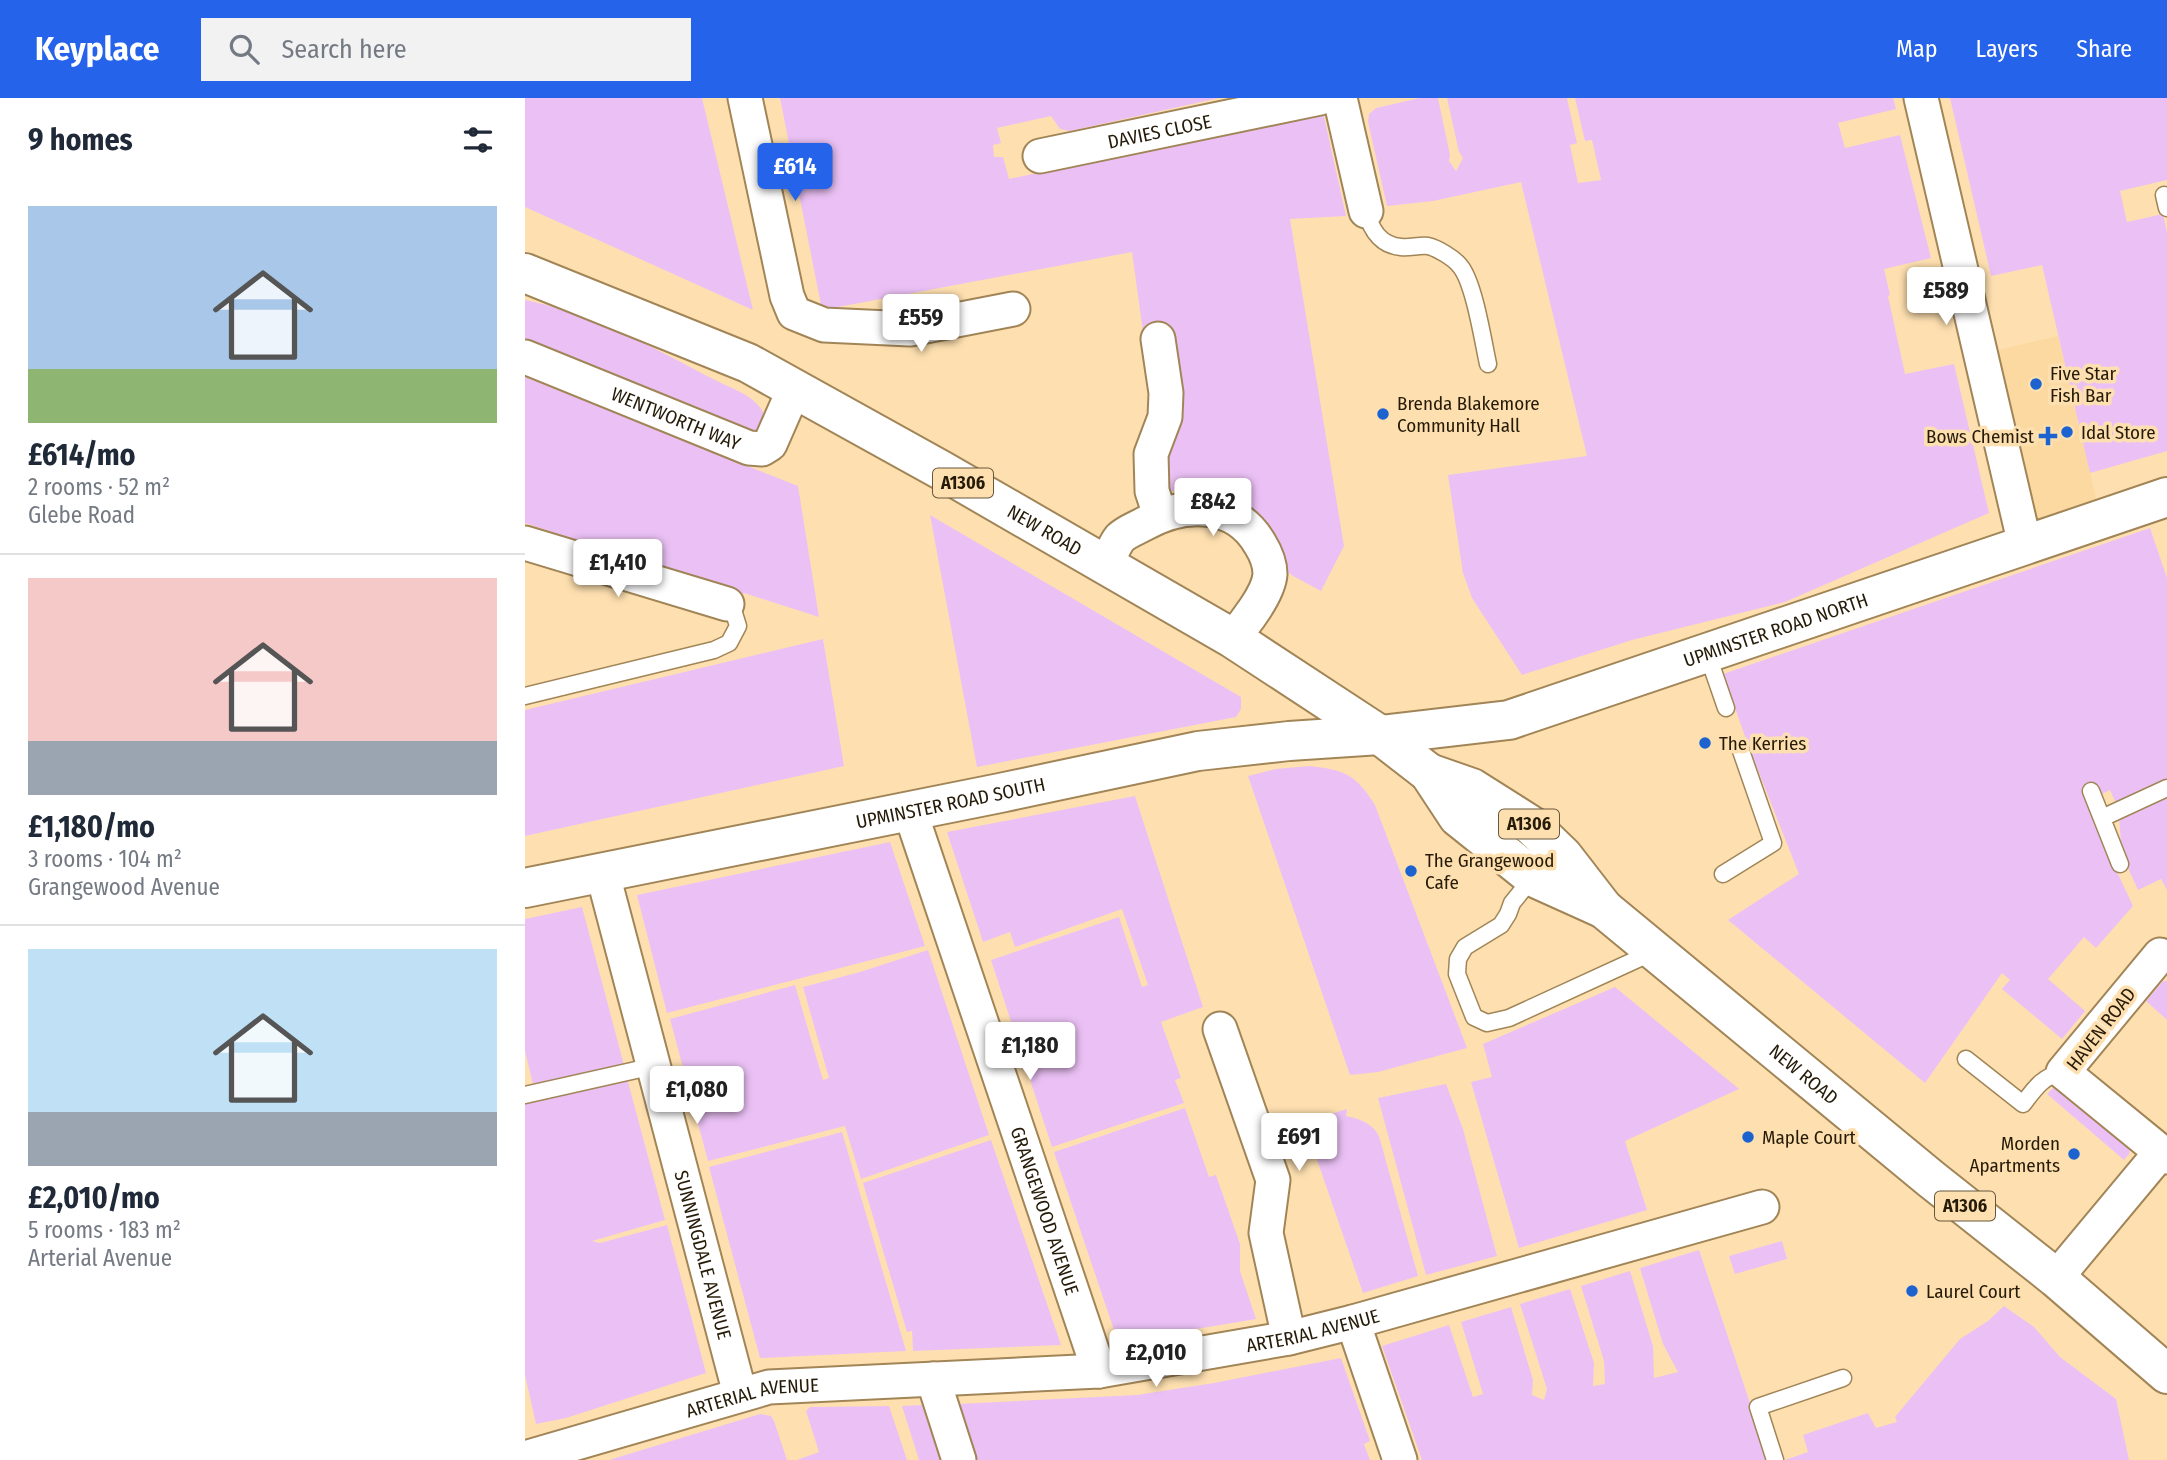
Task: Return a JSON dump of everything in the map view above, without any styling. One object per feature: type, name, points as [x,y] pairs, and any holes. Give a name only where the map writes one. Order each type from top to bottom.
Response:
[{"type":"main road","name":"NEW ROAD","points":[[525,273],[748,363],[795,387],[1232,638],[1380,735],[1429,773],[1472,788],[1532,826],[1563,856],[1604,909],[1931,1179],[2056,1278],[2167,1374]]},
{"type":"main road","name":"UPMINSTER ROAD NORTH","points":[[1380,735],[1509,720],[2025,545],[2165,504]]},
{"type":"main road","name":"UPMINSTER ROAD SOUTH","points":[[525,888],[1198,751],[1380,735]]},
{"type":"main road","name":"NEW ROAD","points":[[1429,773],[1458,817],[1533,877],[1604,909]]},
{"type":"street","points":[[745,98],[787,296],[794,313],[824,325],[910,329],[1013,309]]},
{"type":"street","name":"DAVIES CLOSE","points":[[1041,156],[1320,98]]},
{"type":"street","points":[[1340,98],[1366,211]]},
{"type":"street","points":[[1921,98],[2025,545]]},
{"type":"street","points":[[1158,339],[1166,393],[1164,417],[1151,454],[1151,491],[1160,514]]},
{"type":"street","name":"WENTWORTH WAY","points":[[525,357],[749,448],[762,449],[770,444],[795,387]]},
{"type":"street","points":[[1105,566],[1120,538],[1160,514],[1185,508],[1212,508],[1238,519],[1253,532],[1266,555],[1270,575],[1245,624],[1232,638]]},
{"type":"street","points":[[525,543],[727,604]]},
{"type":"street","name":"GRANGEWOOD AVENUE","points":[[910,811],[1099,1371]]},
{"type":"street","name":"SUNNINGDALE AVENUE","points":[[602,871],[740,1394]]},
{"type":"street","name":"HAVEN ROAD","points":[[2056,1278],[2164,1155],[2063,1072],[2160,955]]},
{"type":"street","points":[[1220,1029],[1273,1180],[1266,1233],[1290,1338]]},
{"type":"street","name":"ARTERIAL AVENUE","points":[[525,1458],[769,1387],[1099,1371],[1290,1338],[1762,1207]]},
{"type":"street","points":[[1353,1322],[1400,1460]]},
{"type":"street","points":[[933,1379],[959,1460]]},
{"type":"lane","points":[[1366,211],[1369,224],[1377,236],[1388,244],[1401,247],[1430,246],[1461,266],[1477,311],[1488,364]]},
{"type":"lane","points":[[525,696],[714,650],[729,643],[738,626],[734,613],[727,604]]},
{"type":"lane","points":[[1707,653],[1726,708]]},
{"type":"lane","points":[[1723,874],[1773,844],[1740,748]]},
{"type":"lane","points":[[2102,818],[2167,788]]},
{"type":"lane","points":[[2091,791],[2120,864]]},
{"type":"lane","points":[[1533,877],[1512,903],[1501,925],[1465,947],[1458,959],[1457,974],[1474,1017],[1487,1023],[1509,1018],[1655,951]]},
{"type":"lane","points":[[1966,1059],[2022,1104],[2041,1081],[2052,1074],[2063,1072]]},
{"type":"lane","points":[[525,1095],[653,1066]]},
{"type":"lane","points":[[1775,1460],[1758,1407],[1843,1378]]},
{"type":"shaded area","points":[[525,98],[702,98],[753,310],[525,207]]},
{"type":"shaded area","points":[[780,98],[1219,98],[1070,131],[1060,129],[1051,116],[997,128],[1001,143],[993,145],[994,157],[1003,157],[1009,179],[1323,112],[1346,216],[1290,219],[1344,546],[1321,591],[1293,576],[1183,495],[1164,487],[1171,405],[1183,396],[1170,327],[1143,332],[1132,252],[822,310]]},
{"type":"shaded area","points":[[1420,98],[1438,98],[1449,161],[1456,171],[1463,158],[1459,152],[1447,98],[1567,98],[1577,143],[1570,145],[1578,183],[1601,180],[1592,140],[1585,141],[1575,98],[1893,98],[1896,109],[1838,123],[1845,148],[1900,135],[1931,258],[1884,269],[1905,374],[1954,364],[1989,513],[1785,602],[1632,640],[1522,675],[1472,598],[1463,573],[1448,475],[1587,456],[1521,182],[1433,201],[1387,206],[1368,122],[1369,114],[1376,108]]},
{"type":"shaded area","points":[[1950,98],[2167,98],[2167,180],[2120,191],[2127,222],[2163,214],[2167,233],[2167,451],[2090,473],[2042,265],[1991,276]]},
{"type":"shaded area","points":[[525,300],[574,313],[598,323],[741,392],[760,407],[766,425],[755,436],[525,343]]},
{"type":"shaded area","points":[[2058,336],[2101,519],[2025,545],[1980,354]]},
{"type":"shaded area","points":[[525,377],[798,486],[819,617],[744,593],[742,595],[525,523]]},
{"type":"shaded area","points":[[930,515],[1241,697],[1241,709],[1236,717],[977,767]]},
{"type":"shaded area","points":[[2150,528],[2167,578],[2167,781],[2116,804],[2110,790],[2100,795],[2095,783],[2081,789],[2133,906],[2096,948],[2084,937],[2048,979],[2085,1011],[2062,1039],[2002,989],[2010,980],[2002,973],[1925,1083],[1728,920],[1799,874],[1723,674]]},
{"type":"shaded area","points":[[823,639],[844,766],[525,836],[525,710]]},
{"type":"shaded area","points":[[1309,766],[1348,775],[1361,786],[1375,805],[1467,1048],[1378,1072],[1350,1075],[1248,776],[1276,769]]},
{"type":"shaded area","points":[[2167,792],[2167,890],[2161,879],[2138,890],[2122,855],[2119,817]]},
{"type":"shaded area","points":[[1135,796],[1203,1007],[1161,1022],[1181,1078],[1175,1080],[1184,1103],[1052,1147],[991,960],[1119,917],[1142,987],[1148,985],[1122,909],[1015,947],[1010,932],[983,942],[947,832]]},
{"type":"shaded area","points":[[890,842],[925,946],[667,1013],[637,895]]},
{"type":"shaded area","points":[[582,907],[624,1065],[533,1084],[525,1051],[525,919]]},
{"type":"shaded area","points":[[928,950],[989,1135],[861,1179],[845,1126],[708,1161],[670,1019],[795,985],[823,1080],[829,1078],[803,987]]},
{"type":"shaded area","points":[[2163,981],[2167,981],[2167,1020],[2146,1001]]},
{"type":"shaded area","points":[[1615,987],[1739,1089],[1625,1141],[1647,1210],[1519,1248],[1471,1082],[1492,1077],[1483,1044]]},
{"type":"shaded area","points":[[627,1078],[665,1220],[592,1241],[600,1243],[667,1225],[706,1373],[566,1418],[536,1424],[525,1375],[525,1102]]},
{"type":"shaded area","points":[[1446,1084],[1463,1129],[1497,1256],[1426,1275],[1378,1098]]},
{"type":"shaded area","points":[[2061,1085],[2131,1146],[2124,1160],[2047,1094],[2054,1087]]},
{"type":"shaded area","points":[[1185,1108],[1209,1177],[1216,1175],[1240,1244],[1240,1271],[1256,1319],[1118,1342],[1054,1152]]},
{"type":"shaded area","points":[[1347,1109],[1346,1116],[1365,1122],[1379,1136],[1418,1276],[1363,1293],[1304,1122]]},
{"type":"shaded area","points":[[842,1132],[906,1351],[760,1358],[709,1167]]},
{"type":"shaded area","points":[[991,1140],[1061,1345],[913,1351],[912,1331],[907,1332],[863,1183]]},
{"type":"shaded area","points":[[1782,1241],[1787,1259],[1735,1274],[1729,1256]]},
{"type":"shaded area","points":[[1699,1250],[1769,1460],[1422,1460],[1382,1346],[1449,1325],[1473,1397],[1483,1394],[1461,1322],[1511,1307],[1533,1380],[1532,1395],[1544,1400],[1547,1389],[1520,1304],[1570,1289],[1594,1363],[1593,1386],[1605,1384],[1604,1361],[1581,1286],[1630,1271],[1653,1346],[1654,1378],[1678,1372],[1663,1344],[1640,1268]]},
{"type":"shaded area","points":[[2004,1306],[2034,1327],[2060,1357],[2116,1399],[2129,1460],[1785,1460],[1808,1452],[1803,1435],[1868,1413],[1876,1428],[1897,1422],[1895,1417],[1960,1339],[1988,1321]]},
{"type":"shaded area","points":[[1341,1358],[1370,1441],[1364,1444],[1370,1460],[977,1460],[959,1404],[1137,1395]]},
{"type":"shaded area","points":[[922,1405],[940,1460],[919,1460],[902,1406]]},
{"type":"shaded area","points":[[889,1406],[907,1460],[797,1460],[819,1452],[806,1411],[810,1407]]},
{"type":"shaded area","points":[[760,1414],[771,1416],[774,1421],[787,1460],[609,1460]]},
{"type":"place","name":"Five Star Fish Bar","points":[[2036,384]]},
{"type":"place","name":"Brenda Blakemore Community Hall","points":[[1383,414]]},
{"type":"place","name":"Idal Store","points":[[2067,432]]},
{"type":"place","name":"Bows Chemist","points":[[2048,436]]},
{"type":"place","name":"The Kerries","points":[[1705,743]]},
{"type":"place","name":"The Grangewood Cafe","points":[[1411,871]]},
{"type":"place","name":"Maple Court","points":[[1748,1137]]},
{"type":"place","name":"Morden Apartments","points":[[2074,1154]]},
{"type":"place","name":"Laurel Court","points":[[1912,1291]]}]
